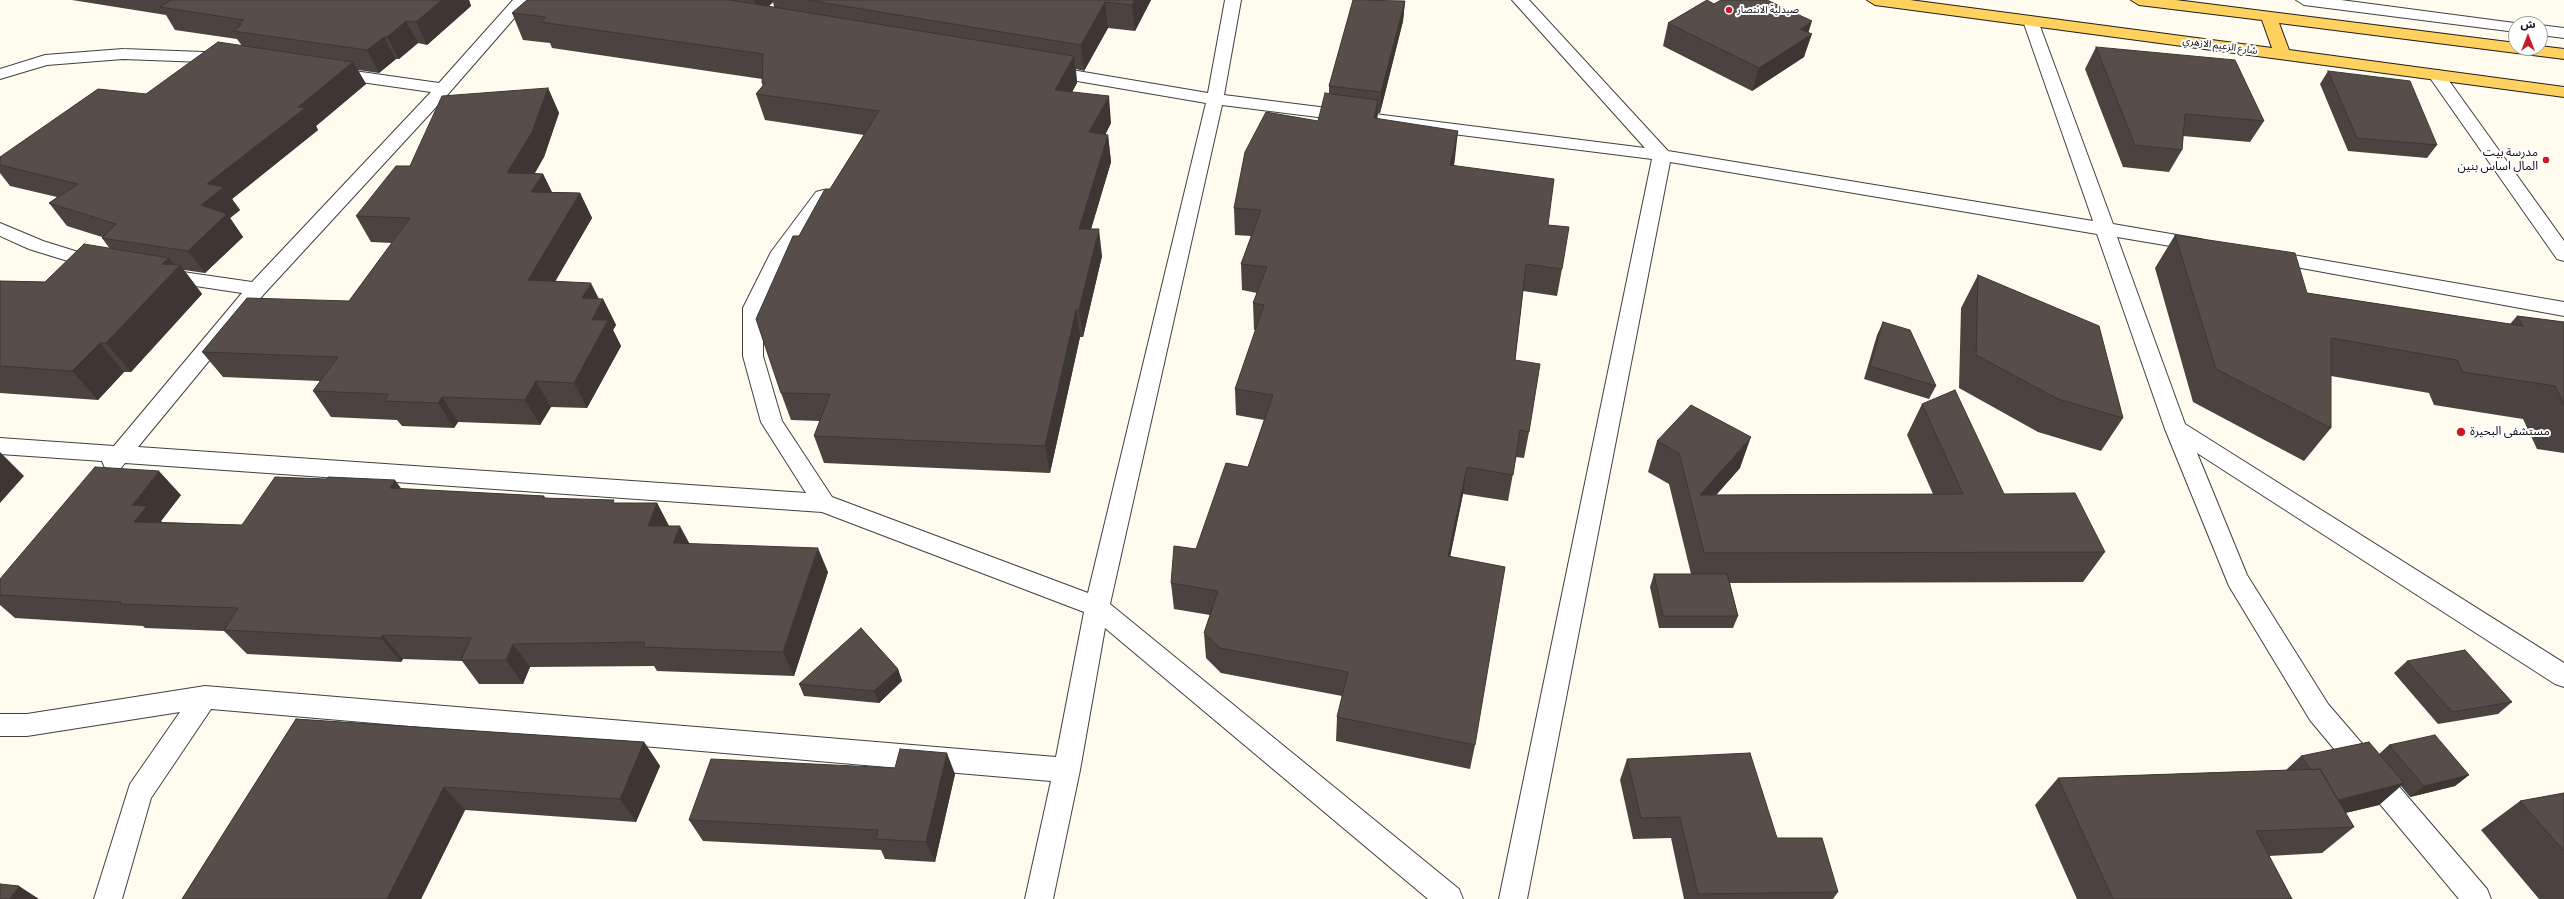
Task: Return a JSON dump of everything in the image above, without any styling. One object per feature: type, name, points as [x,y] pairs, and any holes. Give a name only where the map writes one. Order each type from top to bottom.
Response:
[{"type":"main road","name":"شارع الزعيم الازهري","points":[[1875,0],[2564,92]]},
{"type":"main road","points":[[2139,0],[2564,54]]},
{"type":"main road","points":[[2268,17],[2282,54]]},
{"type":"street","points":[[99,477],[120,454],[257,289],[443,89],[522,0]]},
{"type":"street","points":[[1046,896],[1096,607],[1215,99],[1233,0]]},
{"type":"street","points":[[1520,0],[1662,155]]},
{"type":"street","points":[[2304,0],[2363,4],[2508,26]]},
{"type":"street","points":[[2031,20],[2176,429],[2236,579],[2319,712],[2477,899]]},
{"type":"street","points":[[2548,31],[2564,33]]},
{"type":"street","points":[[0,74],[45,60],[123,54],[218,56],[249,61]]},
{"type":"street","points":[[1029,68],[1215,99],[1662,155],[2214,248]]},
{"type":"street","points":[[319,71],[443,89]]},
{"type":"street","points":[[2436,75],[2564,255]]},
{"type":"street","points":[[1513,899],[1662,155]]},
{"type":"street","points":[[823,196],[778,256],[753,308],[753,356],[772,422],[824,503]]},
{"type":"street","points":[[0,229],[36,245],[104,266],[119,268]]},
{"type":"street","points":[[2253,254],[2564,309]]},
{"type":"street","points":[[142,272],[257,289]]},
{"type":"street","points":[[2176,429],[2564,676]]},
{"type":"street","points":[[0,446],[824,503],[1096,607],[1449,899]]},
{"type":"street","points":[[0,725],[27,725],[205,698],[1067,770]]},
{"type":"street","points":[[108,899],[139,793],[205,698]]},
{"type":"building","points":[[171,0],[442,0],[416,22],[406,21],[387,37],[384,37],[367,50],[233,31],[242,24],[238,24],[244,20],[160,7]]},
{"type":"building","points":[[527,0],[730,0],[1074,56],[1055,90],[1109,96],[1089,132],[1108,135],[1079,229],[1099,229],[1079,310],[1076,310],[1045,446],[814,436],[830,394],[781,393],[756,319],[793,236],[799,236],[825,189],[830,189],[879,111],[756,94],[765,83],[762,83],[763,54],[541,22],[546,17],[512,13]]},
{"type":"building","points":[[807,0],[1135,0],[1132,5],[1105,2],[1081,45]]},
{"type":"building","points":[[1353,0],[1405,1],[1381,92],[1329,86]]},
{"type":"building","points":[[1707,0],[1714,4],[1721,0],[1767,0],[1812,21],[1800,29],[1812,34],[1759,68],[1668,23]]},
{"type":"building","points":[[218,42],[353,62],[298,107],[305,108],[207,184],[224,187],[201,205],[227,214],[188,251],[102,238],[116,224],[49,203],[78,184],[0,165],[0,157],[98,89],[146,94]]},
{"type":"building","points":[[2096,47],[2235,60],[2264,121],[2185,114],[2182,150],[2135,145]]},
{"type":"building","points":[[2328,71],[2410,81],[2437,145],[2357,138]]},
{"type":"building","points":[[548,88],[532,132],[507,173],[543,174],[531,192],[580,193],[528,280],[591,283],[582,298],[603,299],[592,320],[608,320],[574,383],[536,381],[525,400],[442,397],[438,403],[384,401],[389,394],[313,391],[338,357],[202,352],[247,298],[349,301],[410,218],[356,216],[396,166],[410,166],[442,96]]},
{"type":"building","points":[[1325,93],[1378,100],[1374,118],[1458,131],[1450,165],[1554,179],[1548,225],[1569,227],[1562,269],[1526,264],[1515,360],[1540,364],[1529,432],[1520,430],[1513,475],[1467,467],[1448,556],[1505,567],[1475,745],[1337,717],[1348,672],[1220,648],[1204,633],[1218,591],[1171,583],[1174,546],[1196,549],[1226,463],[1248,467],[1273,395],[1235,389],[1264,305],[1253,303],[1267,267],[1241,264],[1261,210],[1234,208],[1245,152],[1266,112],[1318,121]]},
{"type":"building","points":[[2175,235],[2295,253],[2307,293],[2523,326],[2517,316],[2564,322],[2564,404],[2555,386],[2463,372],[2457,360],[2331,338],[2331,428],[2216,369]]},
{"type":"building","points":[[84,244],[169,258],[162,264],[180,265],[106,343],[100,343],[72,371],[0,366],[0,281],[45,282]]},
{"type":"building","points":[[1978,275],[2099,326],[2123,418],[2058,399],[1976,355]]},
{"type":"building","points":[[1883,322],[1910,330],[1936,386],[1870,366]]},
{"type":"building","points":[[1955,390],[2004,494],[2075,493],[2105,552],[1704,553],[1679,453],[1657,441],[1691,405],[1751,437],[1700,495],[1963,494],[1922,404]]},
{"type":"building","points":[[95,467],[159,471],[132,505],[147,506],[134,522],[242,525],[275,477],[326,479],[328,477],[395,480],[390,488],[544,496],[543,498],[614,500],[613,503],[657,503],[648,526],[680,526],[673,543],[818,548],[783,652],[643,647],[645,642],[513,644],[506,660],[461,660],[471,638],[383,635],[381,638],[224,630],[238,608],[120,604],[121,602],[0,595],[0,579]]},
{"type":"building","points":[[1654,574],[1727,574],[1738,616],[1663,616]]},
{"type":"building","points":[[861,628],[898,669],[874,691],[799,684]]},
{"type":"building","points":[[2465,650],[2512,702],[2452,712],[2407,661]]},
{"type":"building","points":[[296,719],[644,742],[620,799],[444,787],[387,899],[182,899]]},
{"type":"building","points":[[2435,735],[2469,775],[2424,786],[2389,745]]},
{"type":"building","points":[[2369,742],[2404,783],[2338,800],[2320,769],[2311,770],[2301,756]]},
{"type":"building","points":[[900,749],[947,753],[926,842],[876,839],[878,830],[689,820],[711,759],[895,768]]},
{"type":"building","points":[[1750,753],[1777,838],[1822,838],[1838,892],[1698,894],[1680,817],[1641,818],[1627,759]]},
{"type":"building","points":[[2320,769],[2354,827],[2256,831],[2292,899],[2113,899],[2058,778]]},
{"type":"building","points":[[2564,793],[2564,851],[2520,801]]},
{"type":"building","points":[[0,884],[19,886],[9,899],[0,899]]},
{"type":"place","name":"صيدلية الانتصار","points":[[1729,10]]},
{"type":"place","name":"مدرسة بيت المال اساس بنين","points":[[2546,160]]},
{"type":"place","name":"مستشفى البحيرة","points":[[2461,432]]}]
